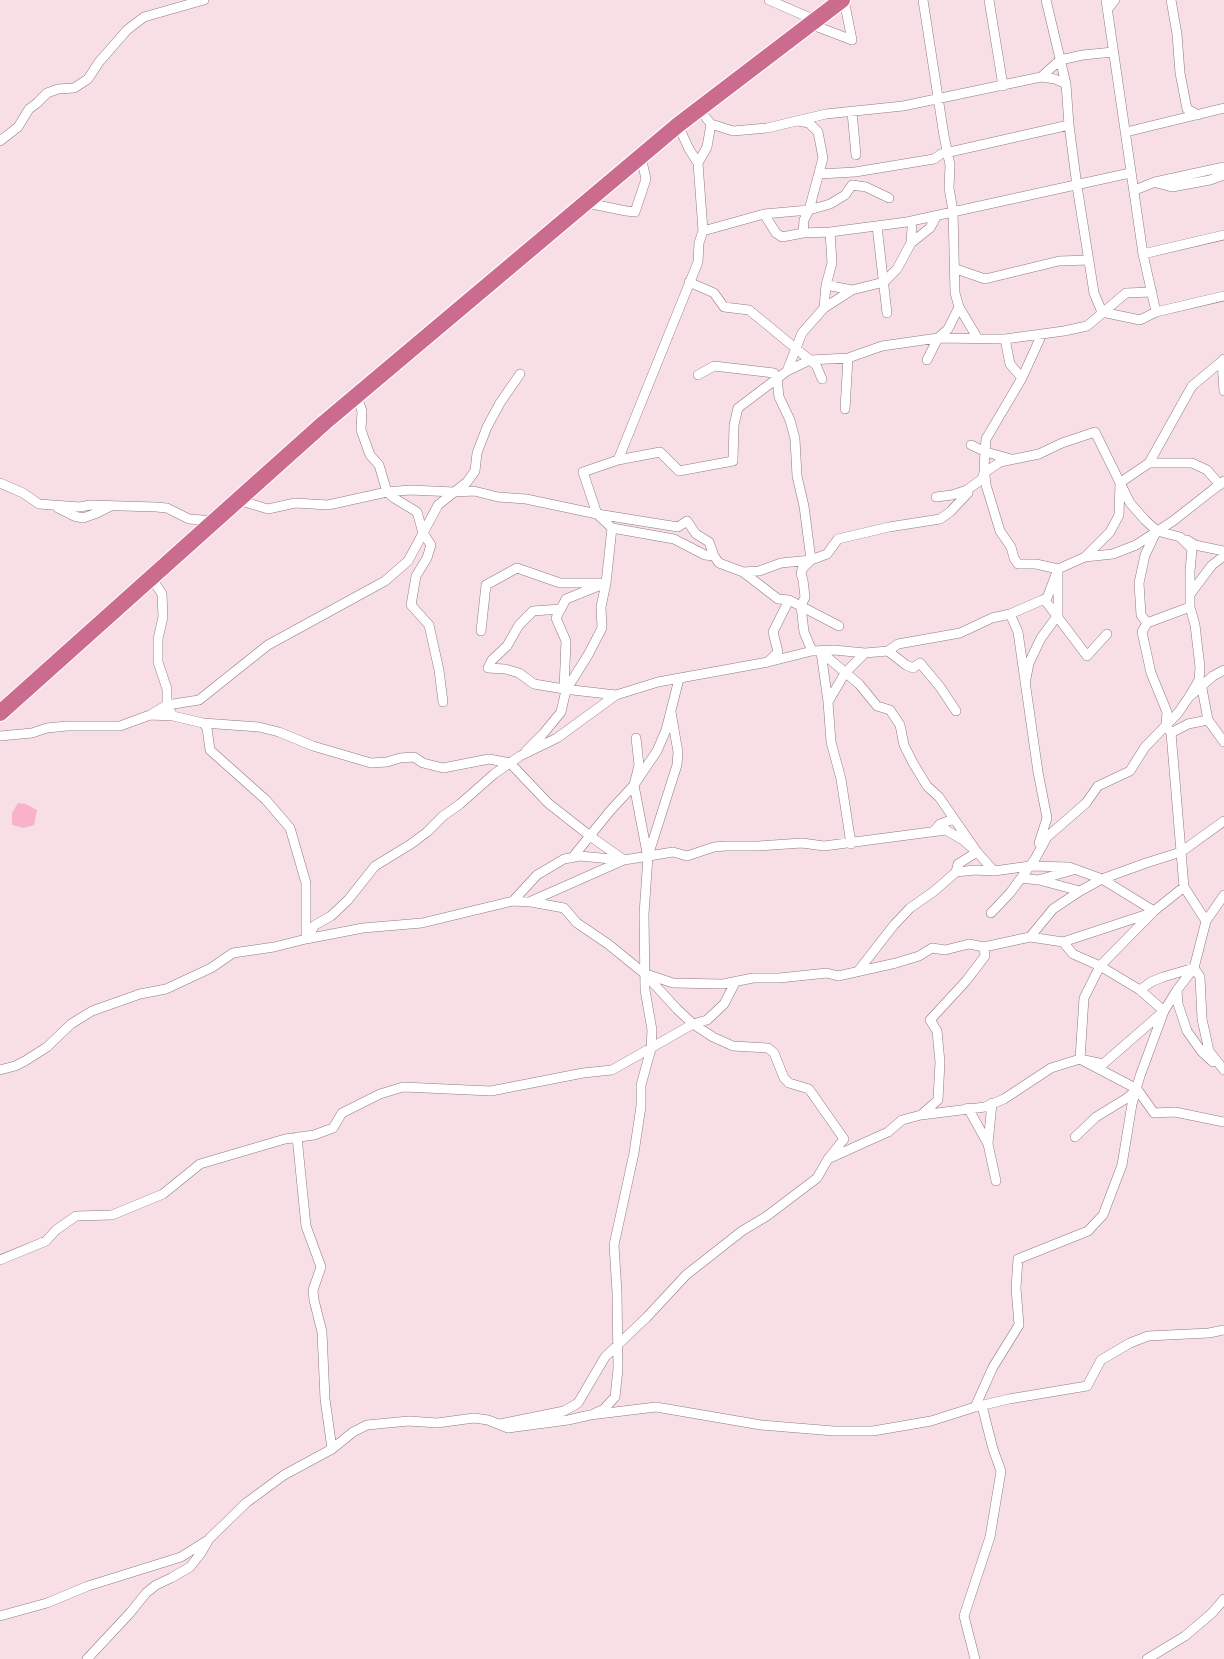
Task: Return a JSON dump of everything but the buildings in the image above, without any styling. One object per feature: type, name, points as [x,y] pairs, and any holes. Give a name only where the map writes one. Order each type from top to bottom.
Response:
[{"type":"highway","points":[[0,713],[151,577],[357,396],[678,125],[843,0]]},
{"type":"street","points":[[0,141],[18,127],[29,108],[37,103],[47,93],[58,89],[74,88],[88,79],[99,62],[127,30],[144,17],[204,0]]},
{"type":"street","points":[[769,0],[852,40],[843,0]]},
{"type":"street","points":[[923,0],[950,165],[949,188],[953,211],[956,270],[955,293],[959,308],[978,339]]},
{"type":"street","points":[[988,0],[1002,86]]},
{"type":"street","points":[[1046,0],[1066,84],[1069,125],[1088,260],[1094,293],[1102,312]]},
{"type":"street","points":[[1106,0],[1126,132],[1130,173],[1135,190],[1143,254],[1156,312]]},
{"type":"street","points":[[1107,10],[1114,0]]},
{"type":"street","points":[[1171,0],[1177,34],[1180,73],[1187,109],[1198,115]]},
{"type":"street","points":[[699,109],[711,124],[733,131],[767,128],[795,120],[826,114],[903,106],[1002,86],[1041,76],[1060,60],[1082,55],[1113,52]]},
{"type":"street","points":[[1041,76],[1055,79],[1066,84]]},
{"type":"street","points":[[1126,132],[1224,108]]},
{"type":"street","points":[[852,112],[856,155]]},
{"type":"street","points":[[795,120],[809,123],[818,132],[823,158],[809,210],[804,220],[803,233]]},
{"type":"street","points":[[698,163],[707,147],[711,124]]},
{"type":"street","points":[[618,460],[698,262],[703,231],[698,163],[689,149],[678,125]]},
{"type":"street","points":[[819,174],[874,170],[909,162],[934,159],[941,154],[947,154],[1069,125]]},
{"type":"street","points":[[587,203],[626,212],[635,212],[646,179],[641,157]]},
{"type":"street","points":[[1135,190],[1155,182],[1224,167]]},
{"type":"street","points":[[764,214],[776,233],[782,237],[803,233],[830,232],[877,226],[909,225],[953,211],[1077,186],[1130,173]]},
{"type":"street","points":[[1155,182],[1172,187],[1210,180],[1224,175]]},
{"type":"street","points":[[703,231],[764,214],[809,210],[830,204],[845,195],[852,185],[866,187],[888,198]]},
{"type":"street","points":[[787,371],[802,333],[824,308],[852,290],[884,282],[897,269],[911,243],[930,228],[936,217]]},
{"type":"street","points":[[909,225],[921,235]]},
{"type":"street","points":[[909,225],[911,243]]},
{"type":"street","points":[[877,226],[887,313]]},
{"type":"street","points":[[824,308],[826,285],[832,263],[830,232]]},
{"type":"street","points":[[1143,254],[1224,235]]},
{"type":"street","points":[[956,270],[985,279],[1059,261],[1088,260]]},
{"type":"street","points":[[689,282],[714,293],[724,306],[749,310],[816,365],[822,379]]},
{"type":"street","points":[[826,285],[852,290]]},
{"type":"street","points":[[714,556],[705,555],[674,539],[612,528],[597,514],[583,472],[618,460],[660,452],[679,471],[733,461],[734,425],[738,408],[787,371],[810,360],[848,358],[882,346],[938,338],[1005,339],[1087,326],[1126,293],[1152,292]]},
{"type":"street","points":[[1102,312],[1140,320],[1156,312],[1224,296]]},
{"type":"street","points":[[927,360],[938,338],[948,329],[959,308]]},
{"type":"street","points":[[936,497],[952,495],[967,490],[982,479],[984,473],[986,439],[1022,378],[1042,334]]},
{"type":"street","points":[[1005,339],[1010,364],[1022,378]]},
{"type":"street","points":[[845,409],[848,358]]},
{"type":"street","points":[[1223,360],[1224,391]]},
{"type":"street","points":[[1120,482],[1149,463],[1192,386],[1223,360]]},
{"type":"street","points":[[698,375],[714,366],[774,374],[777,378],[779,396],[790,420],[795,439],[797,476],[804,506],[811,560]]},
{"type":"street","points":[[0,736],[32,733],[47,728],[67,726],[120,726],[150,715],[167,705],[200,700],[268,645],[385,581],[408,561],[438,505],[467,482],[475,471],[477,453],[487,427],[500,403],[520,374]]},
{"type":"street","points":[[357,396],[362,410],[361,430],[370,455],[379,465],[387,492],[417,512],[423,533],[431,545],[427,558],[416,576],[410,605],[429,625],[439,670],[443,702]]},
{"type":"street","points":[[984,473],[1000,462],[1014,460],[1046,451],[1062,443],[1095,432],[1130,503],[1145,520],[1157,531],[1180,536],[1195,545],[1224,551]]},
{"type":"street","points":[[986,439],[972,445],[986,452],[1014,460]]},
{"type":"street","points":[[984,473],[1000,531],[1011,548],[1014,558],[1018,564],[1036,564],[1058,569],[1085,557],[1113,554],[1136,545],[1173,522],[1222,483],[1208,470],[1192,463],[1149,463]]},
{"type":"street","points":[[1085,557],[1110,532],[1120,515],[1120,482]]},
{"type":"street","points":[[0,483],[23,493],[39,504],[53,506],[161,507],[189,519],[215,521]]},
{"type":"street","points":[[238,500],[268,509],[295,503],[328,505],[387,492],[410,490],[455,492],[474,491],[498,497],[526,499],[597,514],[678,527],[687,521],[696,534],[709,542],[714,556],[719,563],[743,572],[778,599],[789,600],[839,626]]},
{"type":"street","points":[[743,572],[759,571],[781,563],[811,560],[827,554],[838,539],[889,527],[940,519],[950,512],[968,493],[967,490]]},
{"type":"street","points":[[565,690],[588,655],[602,628],[608,606],[606,583],[612,528]]},
{"type":"street","points":[[1147,623],[1141,615],[1139,582],[1145,555],[1157,531]]},
{"type":"street","points":[[1180,536],[1192,550],[1190,571],[1190,607],[1195,625],[1201,684],[1208,720],[1224,742]]},
{"type":"street","points":[[1190,593],[1212,565],[1224,556]]},
{"type":"street","points":[[811,560],[802,568],[801,574],[804,580],[805,598],[801,606],[804,632],[817,651],[859,684],[877,706],[890,710],[900,725],[904,745],[913,763],[927,786],[938,797],[976,852]]},
{"type":"street","points":[[481,631],[486,585],[517,568],[560,583],[606,583]]},
{"type":"street","points":[[520,756],[557,738],[616,695],[658,682],[768,662],[817,651],[834,650],[865,653],[888,651],[898,644],[960,633],[992,618],[1010,614],[1047,598],[1058,569]]},
{"type":"street","points":[[1024,684],[1029,663],[1041,638],[1058,615],[1058,569]]},
{"type":"street","points":[[151,577],[162,594],[163,617],[158,639],[158,662],[167,689],[167,705],[173,716]]},
{"type":"street","points":[[306,939],[315,925],[331,916],[348,900],[375,866],[412,844],[494,774],[520,756],[543,734],[561,712],[565,690],[566,641],[556,618],[566,598],[606,583]]},
{"type":"street","points":[[1044,599],[1058,615],[1087,656],[1107,634]]},
{"type":"street","points":[[768,662],[778,652],[773,632],[789,600]]},
{"type":"street","points":[[1190,607],[1147,623],[1142,632],[1142,639],[1151,673],[1167,712],[1184,887],[1206,921]]},
{"type":"street","points":[[561,608],[533,611],[519,625],[508,646],[492,660],[488,668],[505,669],[519,673],[534,684],[565,690],[616,695]]},
{"type":"street","points":[[1010,614],[1018,632],[1024,684],[1047,818],[1038,850]]},
{"type":"street","points":[[817,651],[828,702],[831,742],[841,778],[851,844]]},
{"type":"street","points":[[888,651],[906,665],[913,668],[920,663],[940,687],[956,711]]},
{"type":"street","points":[[828,702],[845,673],[865,653]]},
{"type":"street","points":[[1169,729],[1189,697],[1201,684],[1224,670]]},
{"type":"street","points":[[572,858],[610,811],[634,785],[657,751],[671,712],[678,679]]},
{"type":"street","points":[[590,1415],[604,1409],[615,1396],[618,1369],[617,1292],[614,1245],[634,1153],[641,1086],[651,1049],[652,1030],[645,990],[644,914],[648,856],[677,765],[678,752],[671,712]]},
{"type":"street","points":[[150,715],[173,716],[203,722],[259,727],[279,732],[313,746],[371,762],[387,762],[400,758],[414,757],[423,763],[443,768],[489,759],[510,763],[548,803],[624,860]]},
{"type":"street","points":[[991,913],[1010,893],[1030,866],[1047,837],[1086,803],[1098,786],[1130,771],[1148,742],[1169,729],[1208,720]]},
{"type":"street","points":[[203,722],[207,728],[210,750],[266,800],[290,828],[306,883],[306,939]]},
{"type":"street","points":[[636,738],[640,765],[634,785],[648,856]]},
{"type":"street","points":[[933,832],[940,824],[954,819]]},
{"type":"street","points":[[1030,937],[1053,909],[1080,891],[1102,879],[1181,852],[1224,821]]},
{"type":"street","points":[[529,902],[624,860],[673,852],[687,856],[714,847],[726,846],[758,846],[802,843],[824,846],[851,844],[946,830],[963,840],[994,871]]},
{"type":"street","points":[[858,971],[894,925],[910,908],[933,892],[956,872],[958,864],[976,852]]},
{"type":"street","points":[[513,902],[537,875],[564,859],[580,856],[624,860]]},
{"type":"street","points":[[956,872],[975,870],[994,871],[1030,866],[1069,867],[1102,879],[1154,911]]},
{"type":"street","points":[[1038,880],[1076,869]]},
{"type":"street","points":[[1021,878],[1038,880],[1080,891]]},
{"type":"street","points":[[1080,1059],[1084,998],[1100,966],[1154,911],[1184,887]]},
{"type":"street","points":[[975,1659],[964,1616],[990,1536],[1001,1471],[978,1406],[993,1367],[1019,1326],[1016,1288],[1018,1259],[1088,1231],[1103,1215],[1122,1164],[1132,1104],[1140,1076],[1164,1011],[1177,990],[1194,968],[1206,921],[1224,895]]},
{"type":"street","points":[[0,1070],[26,1061],[47,1047],[71,1024],[92,1011],[140,994],[166,989],[211,968],[233,953],[274,947],[363,928],[422,923],[513,902],[529,902],[564,908],[577,923],[608,944],[645,974],[693,1024],[713,1037],[732,1046],[768,1048],[774,1053],[784,1078],[789,1083],[809,1089],[844,1139],[828,1159],[817,1178],[767,1216],[742,1231],[692,1270],[605,1357],[578,1403],[564,1411],[498,1424]]},
{"type":"street","points":[[645,974],[673,983],[723,984],[753,978],[779,978],[827,974],[838,976],[919,956],[932,948],[945,950],[969,944],[984,946],[1030,937],[1063,942],[1154,911]]},
{"type":"street","points":[[1063,942],[1073,954],[1100,966],[1140,990],[1164,1011]]},
{"type":"street","points":[[921,1115],[938,1100],[940,1062],[937,1031],[930,1020],[966,981],[985,956],[984,946]]},
{"type":"street","points":[[1140,990],[1151,982],[1163,977],[1194,968]]},
{"type":"street","points":[[1194,968],[1200,977],[1202,1019],[1210,1051],[1224,1070]]},
{"type":"street","points":[[0,1260],[46,1241],[56,1230],[76,1216],[112,1216],[163,1194],[200,1164],[286,1139],[314,1135],[333,1128],[342,1113],[380,1094],[403,1087],[491,1091],[582,1073],[612,1070],[693,1024],[707,1020],[724,1004],[736,981]]},
{"type":"street","points":[[1177,990],[1178,1004],[1188,1031],[1202,1052],[1224,1070]]},
{"type":"street","points":[[828,1159],[888,1132],[902,1120],[921,1115],[985,1107],[1014,1093],[1051,1068],[1080,1059],[1103,1064],[1164,1011]]},
{"type":"street","points":[[1080,1059],[1137,1089],[1154,1113],[1175,1112],[1224,1122]]},
{"type":"street","points":[[1075,1137],[1096,1117],[1127,1098],[1137,1089]]},
{"type":"street","points":[[988,1144],[992,1103]]},
{"type":"street","points":[[968,1108],[988,1144],[996,1181]]},
{"type":"street","points":[[297,1137],[306,1226],[321,1267],[313,1290],[322,1332],[324,1399],[332,1449]]},
{"type":"street","points":[[0,1616],[47,1603],[88,1586],[174,1559],[209,1539],[246,1503],[284,1475],[332,1449],[353,1432],[367,1425],[409,1421],[437,1423],[474,1418],[488,1420],[508,1428],[568,1420],[590,1415],[656,1407],[762,1424],[834,1432],[873,1431],[930,1421],[978,1406],[1054,1390],[1066,1391],[1087,1386],[1101,1360],[1130,1343],[1148,1336],[1209,1333],[1224,1330]]},
{"type":"street","points":[[87,1659],[130,1613],[146,1593],[156,1585],[190,1567],[201,1553],[209,1539]]},
{"type":"street","points":[[1147,1659],[1185,1636],[1212,1613],[1224,1599]]},
{"type":"shaded area","points":[[18,803],[26,804],[37,810],[34,825],[24,828],[12,825],[12,813]]}]
